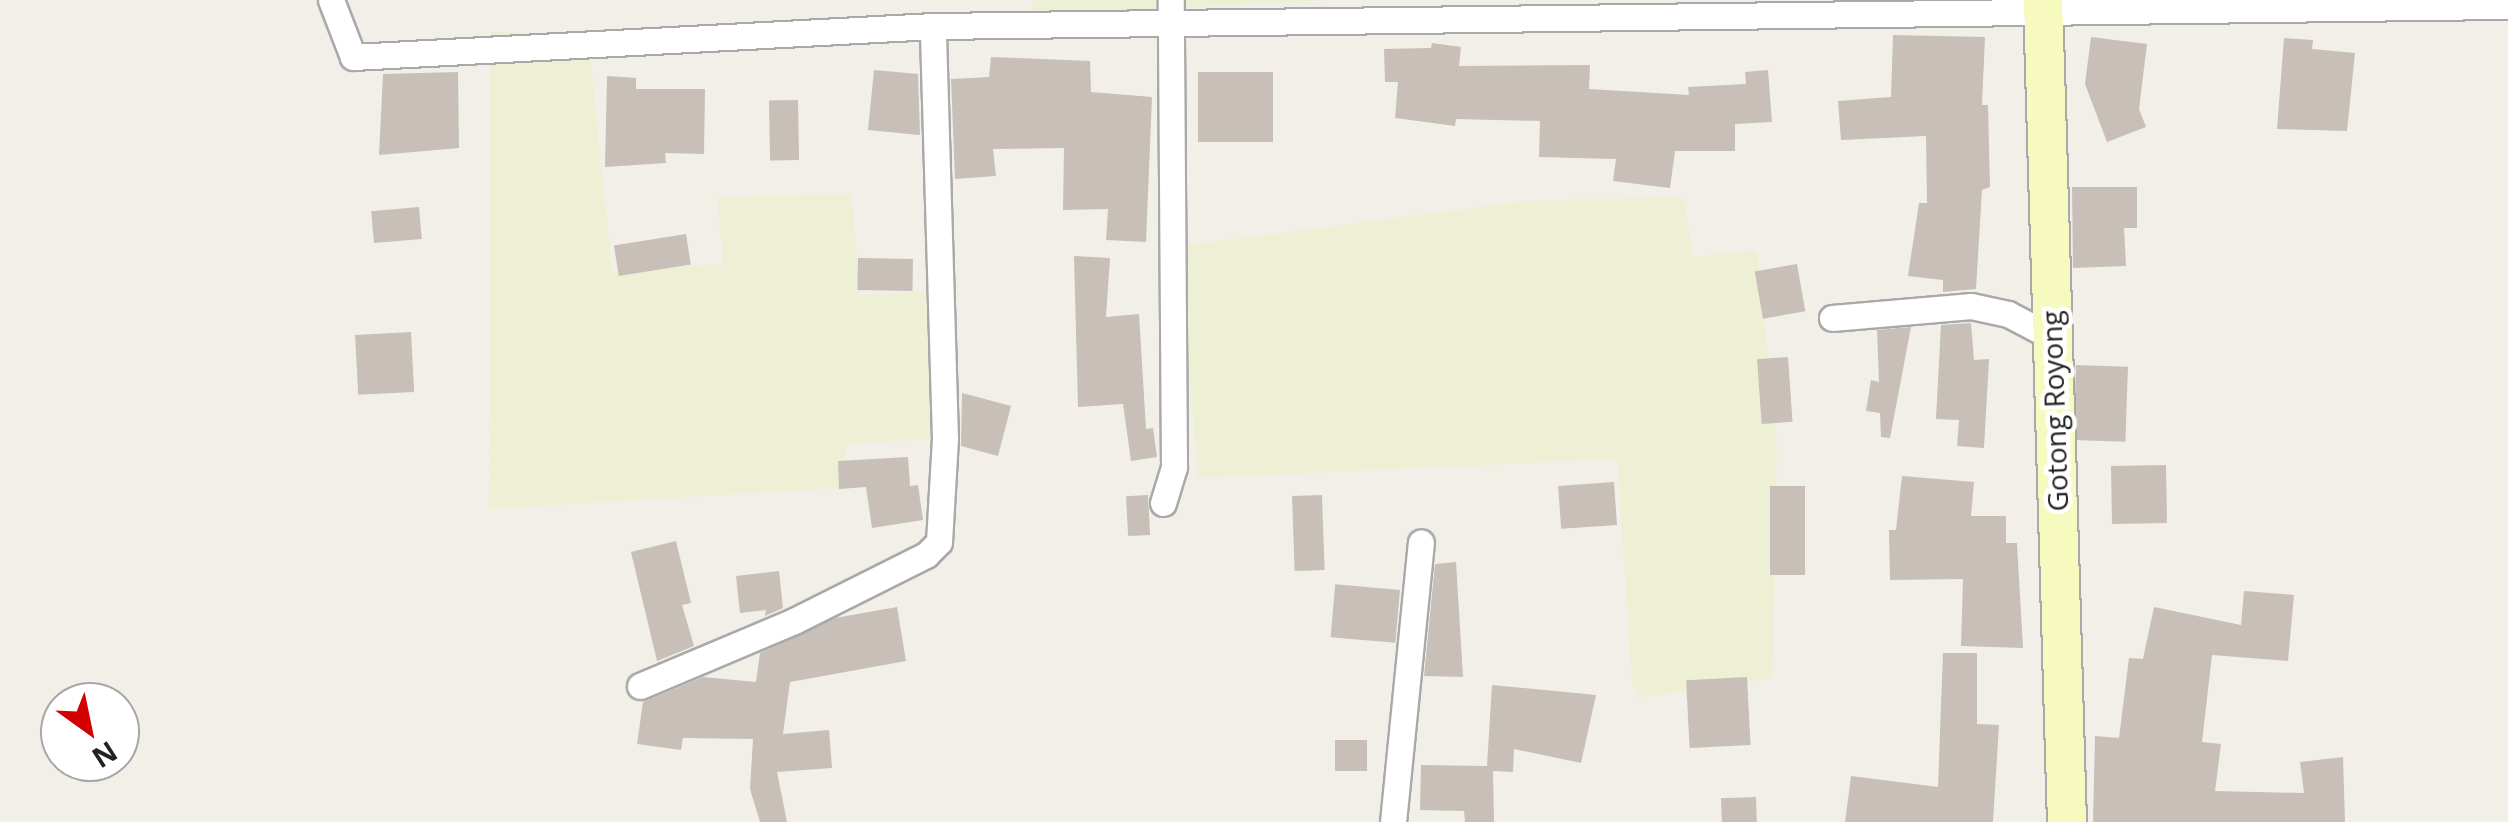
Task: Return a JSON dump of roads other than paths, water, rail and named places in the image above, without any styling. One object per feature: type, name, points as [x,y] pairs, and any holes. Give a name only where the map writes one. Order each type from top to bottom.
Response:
[{"type":"street","points":[[331,0],[353,57],[1171,10],[2292,2],[2508,6]]},
{"type":"street","name":"Gotong Royong","points":[[2043,4],[2068,822]]},
{"type":"street","points":[[1164,503],[1174,467],[1171,10]]},
{"type":"street","points":[[640,686],[794,621],[926,555],[938,542],[945,439],[933,26]]},
{"type":"street","points":[[1832,318],[1971,306],[2008,314],[2052,337]]},
{"type":"street","points":[[1393,822],[1421,542]]}]
